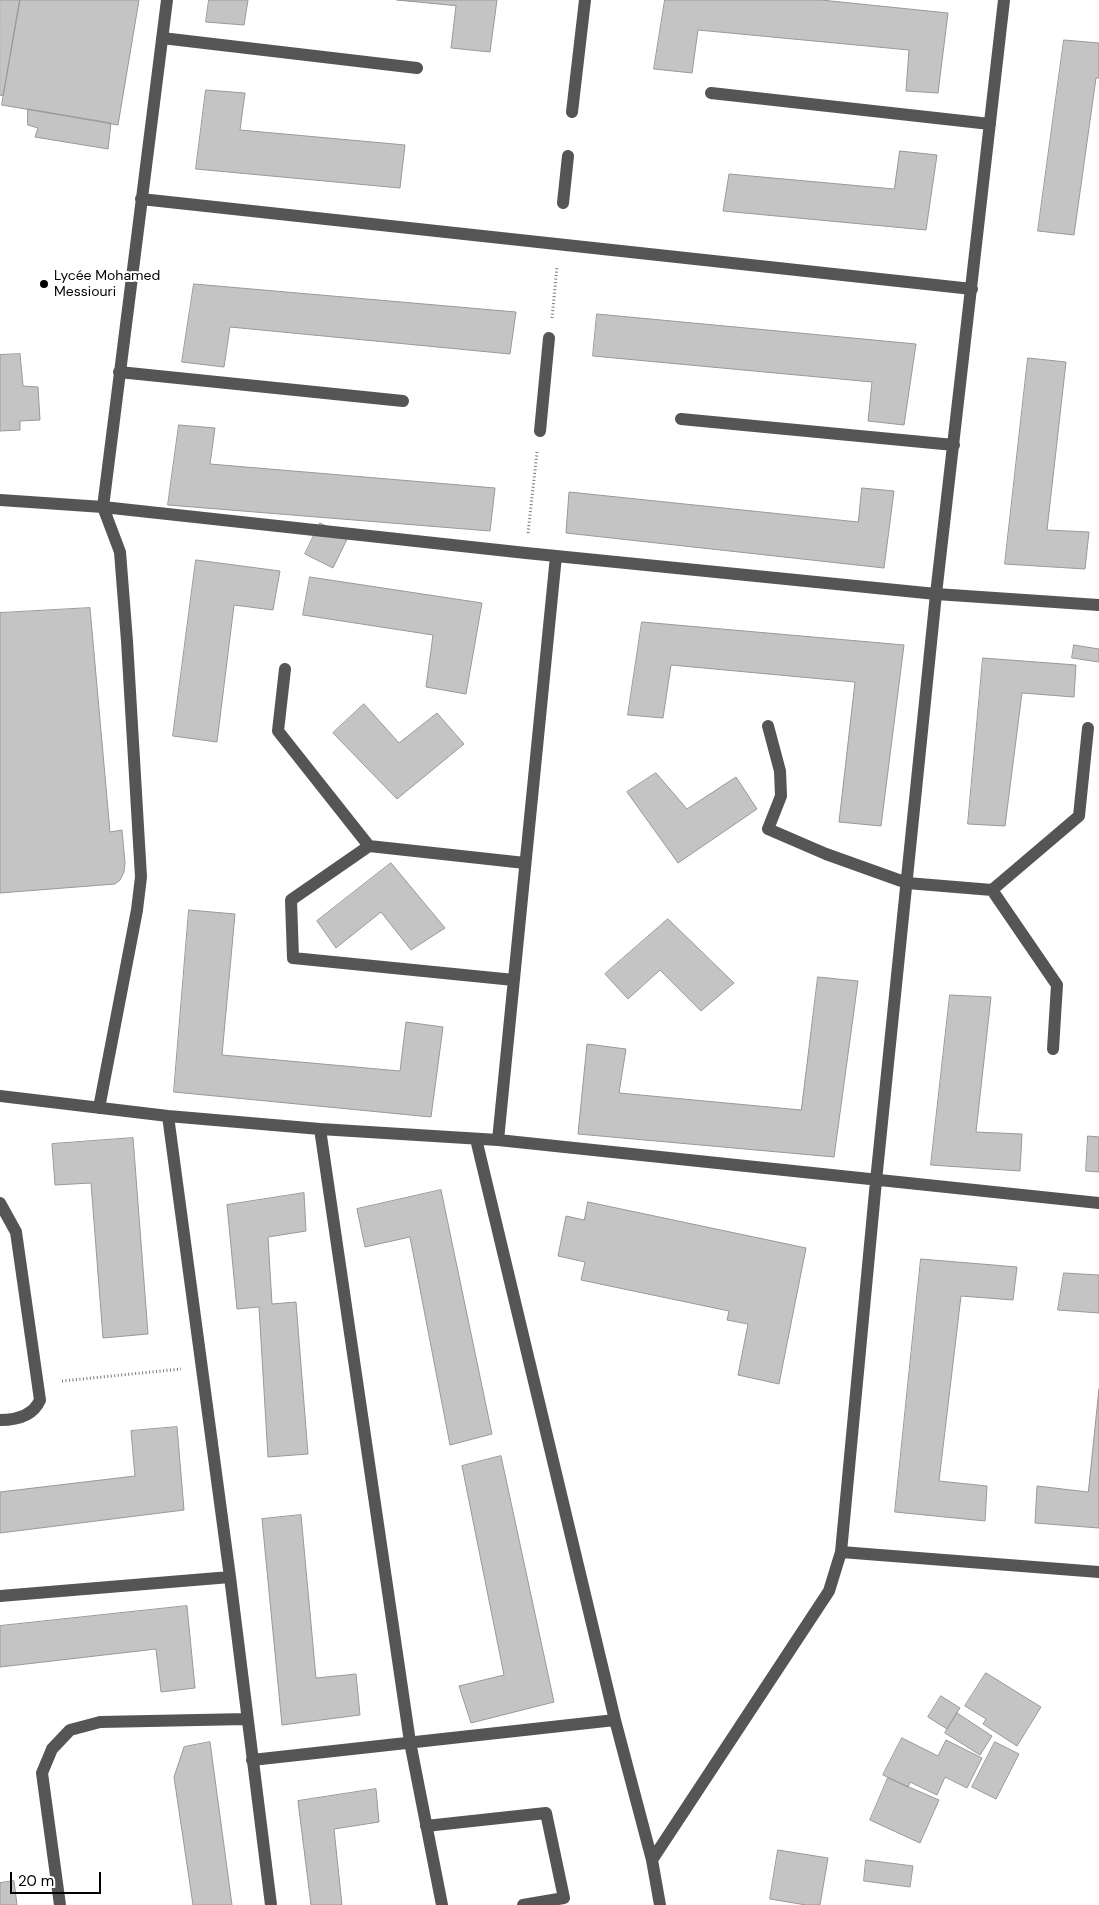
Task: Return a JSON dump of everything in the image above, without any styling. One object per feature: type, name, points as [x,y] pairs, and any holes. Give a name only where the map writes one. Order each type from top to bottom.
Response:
[{"type":"street","points":[[99,1108],[135,919],[141,877],[120,552],[103,507],[140,199],[167,0]]},
{"type":"street","points":[[572,112],[585,0]]},
{"type":"street","points":[[652,1860],[829,1591],[841,1552],[876,1181],[936,594],[1004,0]]},
{"type":"street","points":[[162,38],[417,68]]},
{"type":"street","points":[[712,93],[990,124]]},
{"type":"street","points":[[563,203],[568,156]]},
{"type":"street","points":[[140,199],[972,289]]},
{"type":"street","points":[[540,431],[549,338]]},
{"type":"street","points":[[119,372],[403,401]]},
{"type":"street","points":[[681,419],[954,445]]},
{"type":"street","points":[[0,500],[103,507],[526,553],[936,594],[1099,605]]},
{"type":"street","points":[[498,1140],[556,556]]},
{"type":"street","points":[[285,669],[278,731],[369,846]]},
{"type":"street","points":[[768,726],[780,771],[781,796],[768,830],[826,854],[906,883],[992,890],[1079,816],[1088,728]]},
{"type":"street","points":[[514,980],[293,958],[291,900],[369,846],[525,863]]},
{"type":"street","points":[[992,890],[1058,986],[1053,1049]]},
{"type":"street","points":[[0,1096],[168,1116],[320,1129],[498,1140],[1099,1203]]},
{"type":"street","points":[[168,1116],[230,1577],[271,1905]]},
{"type":"street","points":[[320,1129],[410,1742],[442,1905]]},
{"type":"street","points":[[476,1138],[615,1720],[652,1860],[660,1905]]},
{"type":"street","points":[[0,1203],[16,1232],[40,1400],[36,1409],[24,1416],[0,1420]]},
{"type":"street","points":[[841,1552],[1099,1572]]},
{"type":"street","points":[[0,1596],[230,1577]]},
{"type":"street","points":[[60,1905],[42,1773],[52,1749],[70,1730],[100,1722],[247,1719]]},
{"type":"street","points":[[252,1760],[615,1720]]},
{"type":"street","points":[[426,1826],[546,1813],[564,1898],[522,1905]]},
{"type":"path","points":[[549,338],[560,245]]},
{"type":"path","points":[[526,553],[540,431]]},
{"type":"path","points":[[62,1381],[202,1367]]},
{"type":"building","points":[[0,0],[20,0],[3,96],[0,95]]},
{"type":"building","points":[[20,0],[139,0],[118,125],[2,105]]},
{"type":"building","points":[[209,0],[248,0],[244,25],[206,22]]},
{"type":"building","points":[[397,0],[497,0],[490,52],[451,48],[456,6]]},
{"type":"building","points":[[665,0],[821,0],[948,13],[938,93],[906,91],[909,50],[698,30],[692,73],[654,69]]},
{"type":"building","points":[[1064,40],[1099,43],[1099,78],[1096,78],[1074,235],[1038,231]]},
{"type":"building","points":[[206,90],[245,93],[240,130],[405,145],[400,188],[196,169]]},
{"type":"building","points":[[28,109],[111,123],[108,149],[35,137],[38,128],[28,125]]},
{"type":"building","points":[[900,151],[937,155],[926,230],[723,211],[729,174],[894,189]]},
{"type":"building","points":[[194,284],[516,312],[510,354],[230,327],[224,367],[182,362]]},
{"type":"building","points":[[597,314],[916,344],[904,425],[868,421],[872,382],[593,356]]},
{"type":"building","points":[[20,354],[23,386],[38,387],[40,420],[20,421],[20,430],[0,431],[0,355]]},
{"type":"building","points":[[1028,358],[1066,362],[1047,530],[1089,532],[1085,569],[1005,564]]},
{"type":"building","points":[[179,425],[215,428],[210,464],[495,488],[490,531],[168,505]]},
{"type":"building","points":[[862,488],[894,491],[884,568],[566,533],[569,492],[858,522]]},
{"type":"building","points":[[320,523],[348,537],[333,568],[305,554]]},
{"type":"building","points":[[196,560],[280,571],[273,610],[234,605],[217,742],[173,736]]},
{"type":"building","points":[[310,577],[482,603],[466,694],[426,687],[433,635],[303,615]]},
{"type":"building","points":[[90,608],[110,832],[122,830],[124,872],[120,880],[115,884],[0,893],[0,613]]},
{"type":"building","points":[[642,622],[904,645],[881,826],[839,822],[855,682],[671,665],[663,718],[628,715]]},
{"type":"building","points":[[1074,645],[1099,649],[1099,662],[1072,658]]},
{"type":"building","points":[[983,658],[1076,665],[1074,697],[1022,693],[1005,826],[968,824]]},
{"type":"building","points":[[364,704],[399,743],[437,713],[464,744],[397,799],[333,733]]},
{"type":"building","points":[[656,773],[687,809],[736,777],[757,809],[678,863],[627,792]]},
{"type":"building","points":[[391,863],[445,928],[411,950],[381,912],[336,948],[317,921]]},
{"type":"building","points":[[189,910],[235,914],[222,1055],[400,1071],[406,1022],[443,1027],[431,1117],[174,1092]]},
{"type":"building","points":[[668,919],[734,983],[701,1011],[660,970],[628,999],[605,974]]},
{"type":"building","points":[[818,977],[858,981],[834,1157],[578,1134],[587,1044],[626,1049],[619,1093],[801,1110]]},
{"type":"building","points":[[950,995],[991,997],[976,1132],[1022,1134],[1020,1171],[931,1165]]},
{"type":"building","points":[[1088,1136],[1099,1137],[1099,1172],[1086,1171]]},
{"type":"building","points":[[133,1138],[148,1334],[103,1338],[91,1183],[55,1185],[52,1144]]},
{"type":"building","points":[[441,1190],[492,1434],[450,1445],[410,1237],[365,1247],[357,1209]]},
{"type":"building","points":[[304,1193],[306,1231],[268,1237],[272,1304],[296,1302],[308,1454],[268,1457],[259,1307],[237,1309],[227,1205]]},
{"type":"building","points":[[588,1202],[806,1248],[779,1384],[738,1375],[748,1324],[727,1320],[729,1311],[581,1280],[585,1262],[558,1256],[566,1216],[584,1220]]},
{"type":"building","points":[[921,1259],[1017,1267],[1013,1300],[961,1296],[939,1481],[987,1486],[985,1521],[895,1512]]},
{"type":"building","points":[[1064,1273],[1099,1275],[1099,1313],[1058,1310]]},
{"type":"building","points":[[1099,1389],[1099,1528],[1035,1523],[1037,1486],[1088,1492]]},
{"type":"building","points":[[177,1427],[184,1510],[0,1533],[0,1492],[135,1476],[131,1431]]},
{"type":"building","points":[[501,1456],[554,1702],[471,1723],[459,1686],[504,1675],[462,1466]]},
{"type":"building","points":[[301,1515],[316,1678],[356,1674],[360,1715],[282,1725],[262,1519]]},
{"type":"building","points":[[187,1606],[195,1688],[161,1692],[156,1649],[0,1667],[0,1626]]},
{"type":"building","points":[[986,1673],[1041,1707],[1017,1746],[983,1724],[986,1719],[965,1706]]},
{"type":"building","points":[[941,1696],[960,1708],[947,1729],[928,1717]]},
{"type":"building","points":[[957,1713],[992,1736],[980,1755],[945,1733]]},
{"type":"building","points":[[902,1738],[938,1756],[946,1740],[982,1758],[967,1788],[945,1777],[937,1795],[910,1782],[908,1787],[883,1775]]},
{"type":"building","points":[[210,1742],[232,1905],[193,1905],[174,1777],[184,1747]]},
{"type":"building","points":[[995,1742],[1019,1754],[996,1799],[972,1787]]},
{"type":"building","points":[[888,1778],[939,1800],[920,1843],[870,1820]]},
{"type":"building","points":[[376,1789],[379,1822],[334,1829],[342,1905],[311,1905],[298,1801]]},
{"type":"building","points":[[778,1850],[828,1858],[820,1905],[806,1905],[770,1899]]},
{"type":"building","points":[[866,1860],[913,1866],[910,1887],[864,1881]]},
{"type":"building","points":[[14,1881],[17,1905],[0,1905],[0,1883]]},
{"type":"place","name":"Lycée Mohamed Messiouri","points":[[44,284]]}]
